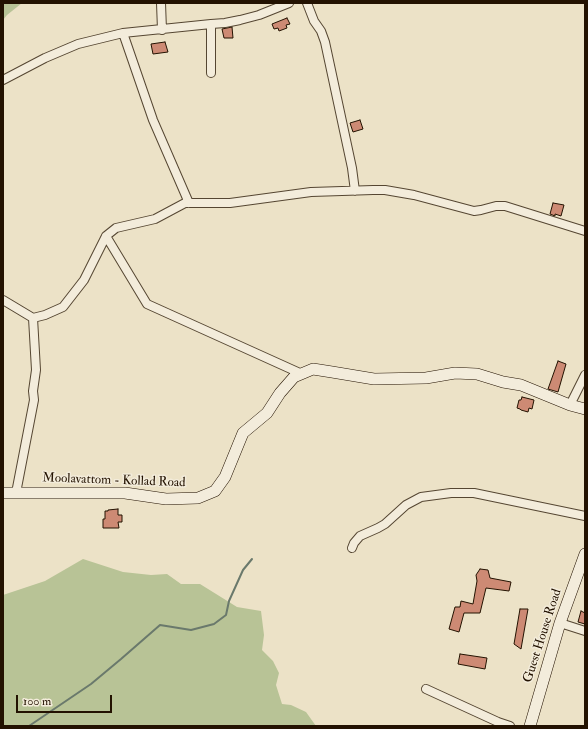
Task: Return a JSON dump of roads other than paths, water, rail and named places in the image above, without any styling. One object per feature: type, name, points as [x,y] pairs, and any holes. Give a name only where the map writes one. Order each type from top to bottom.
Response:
[{"type":"main road","name":"Moolavattom - Kollad Road","points":[[3,493],[124,493],[166,499],[198,498],[214,492],[225,477],[243,433],[268,413],[280,393],[294,377],[313,369],[374,379],[426,378],[456,373],[477,374],[503,382],[520,385],[570,405],[585,409]]},
{"type":"main road","name":"Guest House Road","points":[[530,726],[560,623],[584,560]]},
{"type":"street","points":[[161,3],[162,30]]},
{"type":"street","points":[[3,80],[45,58],[78,44],[123,33],[225,23],[259,15],[289,3]]},
{"type":"street","points":[[307,3],[325,42],[352,168],[355,191]]},
{"type":"street","points":[[211,24],[211,73]]},
{"type":"street","points":[[123,33],[153,120],[189,203]]},
{"type":"street","points":[[3,300],[33,318],[45,315],[62,307],[84,280],[106,236],[116,228],[155,219],[185,203],[230,203],[311,192],[373,190],[414,195],[474,210],[505,206],[585,231]]},
{"type":"street","points":[[106,236],[147,304],[302,374]]},
{"type":"street","points":[[16,493],[34,400],[33,391],[36,370],[33,318]]},
{"type":"street","points":[[570,405],[585,375]]},
{"type":"street","points":[[352,548],[354,542],[360,536],[385,524],[406,505],[421,497],[451,493],[474,493],[585,516]]},
{"type":"street","points":[[560,623],[585,631]]},
{"type":"street","points":[[426,689],[510,726]]},
{"type":"waterway","points":[[29,726],[91,684],[160,625],[191,630],[214,624],[226,615],[229,601],[243,570],[252,559]]}]
